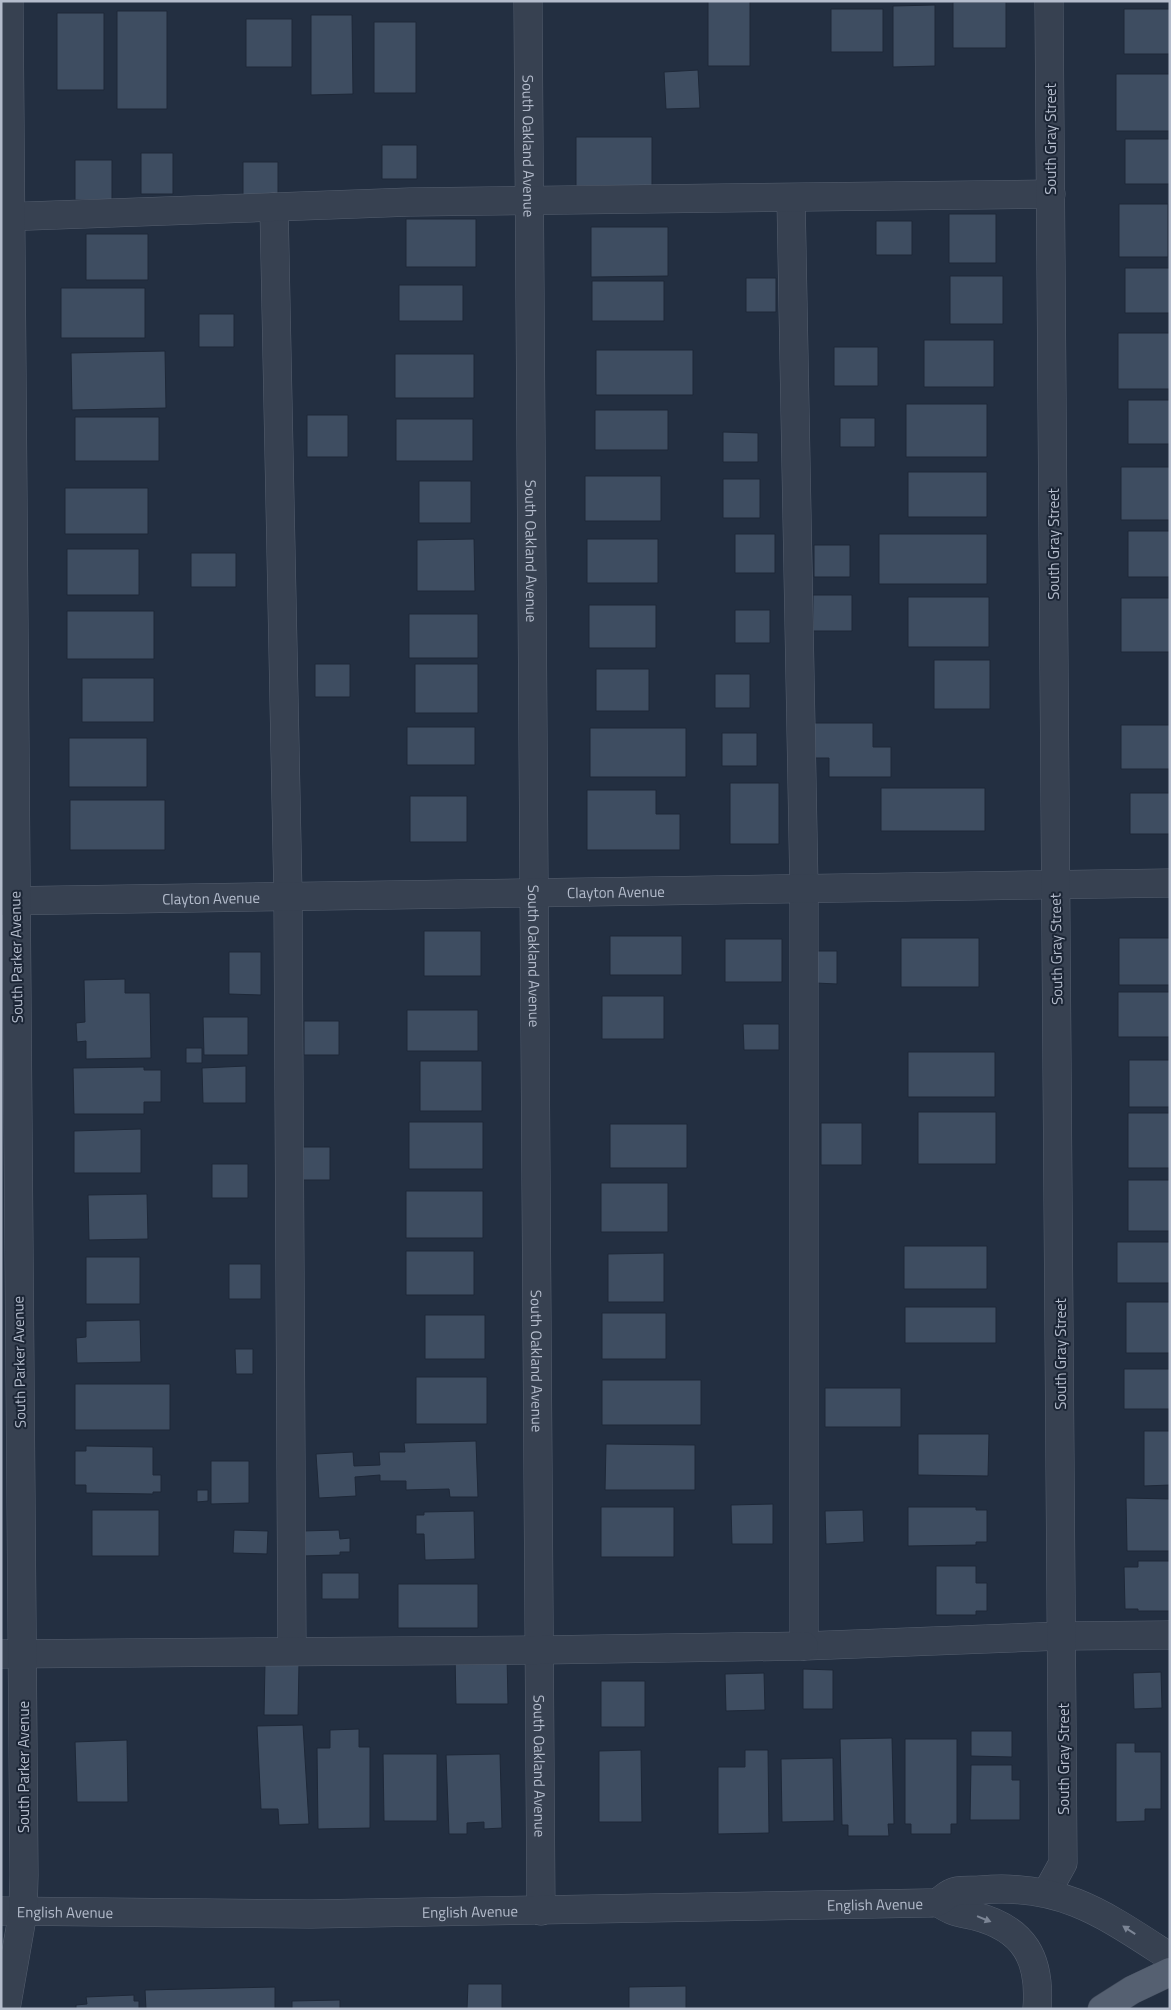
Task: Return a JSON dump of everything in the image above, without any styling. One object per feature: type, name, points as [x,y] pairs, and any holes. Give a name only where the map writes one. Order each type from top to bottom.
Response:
[{"type":"main road","points":[[1102,2009],[1132,1990],[1170,1972]]},
{"type":"street","name":"South Parker Avenue","points":[[6,2009],[12,1912],[24,1875],[12,1654],[6,217],[9,1]]},
{"type":"street","name":"South Oakland Avenue","points":[[528,1],[542,1911]]},
{"type":"street","name":"South Gray Street","points":[[1047,1892],[1063,1863],[1049,1]]},
{"type":"street","points":[[6,217],[410,202],[1051,194]]},
{"type":"street","points":[[791,198],[804,888],[804,1646]]},
{"type":"street","points":[[274,207],[288,896],[292,1651]]},
{"type":"street","name":"Clayton Avenue","points":[[8,901],[1170,882]]},
{"type":"street","points":[[12,1654],[804,1646],[1062,1636],[1170,1635]]},
{"type":"street","name":"English Avenue","points":[[939,1903],[952,1892],[1003,1888],[1047,1892],[1091,1909],[1170,1956]]},
{"type":"street","name":"English Avenue","points":[[12,1912],[311,1914],[939,1903],[952,1912],[976,1916],[999,1926],[1018,1938],[1027,1948],[1036,1970],[1039,1986],[1037,2009]]},
{"type":"building","points":[[708,1],[750,1],[750,66],[708,66]]},
{"type":"building","points":[[953,2],[1006,2],[1006,48],[953,48]]},
{"type":"building","points":[[935,5],[935,66],[893,67],[893,6]]},
{"type":"building","points":[[831,9],[883,9],[883,52],[831,52]]},
{"type":"building","points":[[1124,9],[1170,9],[1170,54],[1124,54]]},
{"type":"building","points":[[117,11],[167,11],[167,109],[117,109]]},
{"type":"building","points":[[57,13],[104,13],[104,90],[57,90]]},
{"type":"building","points":[[311,15],[352,15],[353,94],[311,95]]},
{"type":"building","points":[[246,19],[292,19],[292,67],[246,67]]},
{"type":"building","points":[[374,22],[416,22],[416,93],[374,93]]},
{"type":"building","points":[[698,70],[700,108],[666,109],[664,72]]},
{"type":"building","points":[[1116,74],[1170,74],[1170,131],[1116,131]]},
{"type":"building","points":[[576,137],[652,137],[652,186],[576,186]]},
{"type":"building","points":[[1125,139],[1170,139],[1170,184],[1125,184]]},
{"type":"building","points":[[382,145],[417,145],[417,179],[382,179]]},
{"type":"building","points":[[141,153],[173,153],[173,194],[141,194]]},
{"type":"building","points":[[75,160],[112,160],[112,200],[75,200]]},
{"type":"building","points":[[243,162],[278,162],[278,196],[243,196]]},
{"type":"building","points":[[1119,204],[1168,204],[1168,257],[1119,257]]},
{"type":"building","points":[[949,214],[996,214],[996,263],[949,263]]},
{"type":"building","points":[[406,219],[476,219],[476,267],[406,267]]},
{"type":"building","points":[[876,221],[912,221],[912,255],[876,255]]},
{"type":"building","points":[[591,227],[668,227],[668,276],[591,277]]},
{"type":"building","points":[[86,234],[148,234],[148,280],[86,280]]},
{"type":"building","points":[[1125,268],[1170,268],[1170,313],[1125,313]]},
{"type":"building","points":[[950,276],[1003,276],[1003,324],[950,324]]},
{"type":"building","points":[[746,278],[776,278],[776,312],[746,312]]},
{"type":"building","points":[[592,281],[664,281],[664,321],[592,321]]},
{"type":"building","points":[[399,285],[463,285],[463,321],[399,321]]},
{"type":"building","points":[[61,288],[145,288],[145,338],[61,338]]},
{"type":"building","points":[[199,314],[234,314],[234,347],[199,347]]},
{"type":"building","points":[[1118,333],[1170,333],[1170,389],[1118,389]]},
{"type":"building","points":[[924,340],[994,340],[994,387],[924,387]]},
{"type":"building","points":[[834,347],[878,347],[878,386],[834,386]]},
{"type":"building","points":[[596,350],[693,350],[693,395],[596,395]]},
{"type":"building","points":[[165,351],[166,408],[72,410],[71,353]]},
{"type":"building","points":[[395,354],[474,354],[474,398],[395,398]]},
{"type":"building","points":[[1128,400],[1170,400],[1170,444],[1128,444]]},
{"type":"building","points":[[906,404],[987,404],[987,457],[906,457]]},
{"type":"building","points":[[595,410],[668,410],[668,450],[595,450]]},
{"type":"building","points":[[307,415],[348,415],[348,457],[307,457]]},
{"type":"building","points":[[75,417],[159,417],[159,461],[75,461]]},
{"type":"building","points":[[840,418],[875,418],[875,447],[840,447]]},
{"type":"building","points":[[396,419],[473,419],[473,461],[396,461]]},
{"type":"building","points":[[723,432],[758,433],[758,462],[723,462]]},
{"type":"building","points":[[1121,467],[1170,467],[1170,520],[1121,520]]},
{"type":"building","points":[[908,472],[987,472],[987,517],[908,517]]},
{"type":"building","points":[[585,476],[661,476],[661,521],[585,521]]},
{"type":"building","points":[[723,479],[760,479],[760,518],[723,518]]},
{"type":"building","points":[[419,481],[471,481],[471,523],[419,523]]},
{"type":"building","points":[[65,488],[148,488],[148,534],[65,534]]},
{"type":"building","points":[[1128,531],[1170,531],[1170,577],[1128,577]]},
{"type":"building","points":[[735,534],[775,534],[775,573],[735,573]]},
{"type":"building","points":[[879,534],[987,534],[987,584],[879,584]]},
{"type":"building","points":[[474,539],[475,591],[417,591],[417,540]]},
{"type":"building","points":[[587,539],[658,539],[658,583],[587,583]]},
{"type":"building","points":[[814,545],[850,545],[850,577],[814,577]]},
{"type":"building","points":[[67,549],[139,549],[139,595],[67,595]]},
{"type":"building","points":[[191,553],[236,553],[236,587],[191,587]]},
{"type":"building","points":[[813,595],[852,595],[852,631],[813,631]]},
{"type":"building","points":[[908,597],[989,597],[989,647],[908,647]]},
{"type":"building","points":[[1121,598],[1170,598],[1170,652],[1121,652]]},
{"type":"building","points":[[589,605],[656,605],[656,648],[589,648]]},
{"type":"building","points":[[735,610],[770,610],[770,643],[735,643]]},
{"type":"building","points":[[67,611],[154,611],[154,659],[67,659]]},
{"type":"building","points":[[409,614],[478,614],[478,658],[409,658]]},
{"type":"building","points":[[934,660],[990,660],[990,709],[934,709]]},
{"type":"building","points":[[315,664],[350,664],[350,697],[315,697]]},
{"type":"building","points":[[415,664],[478,664],[478,713],[415,713]]},
{"type":"building","points":[[596,669],[649,669],[649,711],[596,711]]},
{"type":"building","points":[[715,674],[750,674],[750,708],[715,708]]},
{"type":"building","points":[[82,678],[154,678],[154,722],[82,722]]},
{"type":"building","points":[[807,723],[873,723],[873,747],[891,747],[891,777],[829,777],[829,758],[807,758]]},
{"type":"building","points":[[1121,725],[1170,725],[1170,769],[1121,769]]},
{"type":"building","points":[[407,727],[475,727],[475,765],[407,765]]},
{"type":"building","points":[[590,728],[686,728],[686,777],[590,777]]},
{"type":"building","points":[[722,733],[757,733],[757,766],[722,766]]},
{"type":"building","points":[[69,738],[147,738],[147,787],[69,787]]},
{"type":"building","points":[[730,783],[779,783],[779,844],[730,844]]},
{"type":"building","points":[[881,788],[985,788],[985,831],[881,831]]},
{"type":"building","points":[[587,790],[656,790],[656,814],[680,814],[680,850],[587,850]]},
{"type":"building","points":[[1130,793],[1170,793],[1170,834],[1130,834]]},
{"type":"building","points":[[410,796],[467,796],[467,842],[410,842]]},
{"type":"building","points":[[70,800],[165,800],[165,850],[70,850]]},
{"type":"building","points":[[424,931],[481,931],[481,976],[424,976]]},
{"type":"building","points":[[610,936],[682,936],[682,975],[610,975]]},
{"type":"building","points":[[901,938],[979,938],[979,987],[901,987]]},
{"type":"building","points":[[1119,938],[1170,938],[1170,985],[1119,985]]},
{"type":"building","points":[[725,939],[782,939],[782,982],[725,982]]},
{"type":"building","points":[[816,951],[837,951],[837,984],[816,983]]},
{"type":"building","points":[[229,952],[261,952],[261,995],[229,994]]},
{"type":"building","points":[[125,979],[125,993],[150,993],[151,1058],[86,1059],[86,1041],[77,1042],[76,1023],[85,1022],[84,980]]},
{"type":"building","points":[[1118,992],[1170,992],[1170,1037],[1118,1037]]},
{"type":"building","points":[[602,996],[664,996],[664,1039],[602,1039]]},
{"type":"building","points":[[407,1010],[478,1010],[478,1051],[407,1051]]},
{"type":"building","points":[[203,1017],[248,1017],[248,1055],[204,1055]]},
{"type":"building","points":[[304,1021],[339,1021],[339,1055],[304,1055]]},
{"type":"building","points":[[743,1024],[779,1024],[779,1050],[744,1050]]},
{"type":"building","points":[[186,1048],[202,1048],[202,1063],[186,1063]]},
{"type":"building","points":[[908,1052],[995,1052],[995,1097],[908,1097]]},
{"type":"building","points":[[1129,1060],[1170,1060],[1170,1107],[1129,1107]]},
{"type":"building","points":[[420,1061],[482,1061],[482,1111],[420,1111]]},
{"type":"building","points":[[246,1066],[246,1103],[203,1103],[202,1068]]},
{"type":"building","points":[[144,1067],[144,1070],[161,1070],[161,1102],[144,1102],[144,1114],[74,1114],[73,1068]]},
{"type":"building","points":[[918,1112],[996,1112],[996,1164],[918,1164]]},
{"type":"building","points":[[1128,1113],[1170,1113],[1170,1168],[1128,1168]]},
{"type":"building","points":[[409,1122],[483,1122],[483,1169],[409,1169]]},
{"type":"building","points":[[821,1123],[862,1123],[862,1165],[821,1165]]},
{"type":"building","points":[[610,1124],[687,1124],[687,1168],[610,1168]]},
{"type":"building","points":[[141,1129],[141,1173],[74,1173],[74,1131]]},
{"type":"building","points":[[295,1147],[330,1147],[330,1180],[295,1180]]},
{"type":"building","points":[[212,1164],[248,1164],[248,1198],[212,1198]]},
{"type":"building","points":[[1128,1180],[1170,1180],[1170,1231],[1128,1231]]},
{"type":"building","points":[[601,1183],[668,1183],[668,1232],[601,1232]]},
{"type":"building","points":[[406,1191],[483,1191],[483,1238],[406,1238]]},
{"type":"building","points":[[147,1194],[148,1239],[89,1240],[88,1195]]},
{"type":"building","points":[[1117,1242],[1170,1242],[1170,1283],[1117,1283]]},
{"type":"building","points":[[904,1246],[987,1246],[987,1289],[904,1289]]},
{"type":"building","points":[[406,1251],[474,1251],[474,1295],[406,1295]]},
{"type":"building","points":[[664,1253],[664,1302],[608,1302],[608,1254]]},
{"type":"building","points":[[86,1257],[140,1257],[140,1304],[86,1304]]},
{"type":"building","points":[[229,1264],[261,1264],[261,1299],[229,1299]]},
{"type":"building","points":[[1126,1302],[1170,1302],[1170,1353],[1126,1353]]},
{"type":"building","points":[[905,1307],[996,1307],[996,1343],[905,1343]]},
{"type":"building","points":[[602,1313],[666,1313],[666,1359],[602,1359]]},
{"type":"building","points":[[425,1315],[485,1315],[485,1359],[425,1359]]},
{"type":"building","points":[[140,1320],[141,1362],[77,1363],[76,1338],[86,1337],[86,1321]]},
{"type":"building","points":[[235,1349],[253,1349],[253,1374],[236,1374]]},
{"type":"building","points":[[1124,1369],[1170,1369],[1170,1409],[1124,1409]]},
{"type":"building","points":[[416,1377],[487,1377],[487,1424],[416,1424]]},
{"type":"building","points":[[602,1380],[701,1380],[701,1425],[602,1425]]},
{"type":"building","points":[[75,1384],[170,1384],[170,1430],[75,1430]]},
{"type":"building","points":[[825,1388],[901,1388],[901,1427],[825,1427]]},
{"type":"building","points":[[1144,1431],[1170,1431],[1170,1485],[1144,1486]]},
{"type":"building","points":[[918,1434],[989,1434],[988,1476],[918,1475]]},
{"type":"building","points":[[476,1441],[478,1497],[450,1497],[449,1489],[406,1490],[406,1481],[380,1481],[380,1475],[355,1477],[356,1496],[319,1498],[316,1454],[353,1452],[354,1466],[380,1465],[379,1452],[405,1452],[404,1443]]},
{"type":"building","points":[[606,1444],[695,1445],[695,1490],[605,1490]]},
{"type":"building","points":[[86,1446],[153,1447],[153,1475],[161,1475],[161,1492],[153,1492],[153,1494],[86,1493],[86,1485],[75,1485],[75,1451],[86,1451]]},
{"type":"building","points":[[211,1461],[249,1461],[249,1503],[211,1504]]},
{"type":"building","points":[[197,1490],[208,1490],[208,1501],[197,1502]]},
{"type":"building","points":[[1126,1498],[1170,1499],[1170,1551],[1127,1551]]},
{"type":"building","points":[[773,1504],[773,1544],[732,1544],[731,1505]]},
{"type":"building","points":[[601,1507],[674,1507],[674,1557],[601,1557]]},
{"type":"building","points":[[908,1507],[976,1507],[976,1510],[987,1510],[987,1542],[976,1542],[976,1545],[908,1546]]},
{"type":"building","points":[[92,1510],[159,1510],[159,1556],[92,1556]]},
{"type":"building","points":[[863,1510],[864,1542],[826,1544],[825,1511]]},
{"type":"building","points":[[474,1511],[475,1559],[425,1560],[424,1534],[416,1534],[416,1515],[424,1515],[424,1512]]},
{"type":"building","points":[[234,1530],[268,1531],[267,1554],[233,1553]]},
{"type":"building","points":[[339,1530],[340,1539],[350,1538],[350,1552],[340,1552],[340,1555],[303,1556],[303,1531]]},
{"type":"building","points":[[1138,1561],[1170,1561],[1170,1611],[1125,1609],[1124,1567],[1138,1567]]},
{"type":"building","points":[[936,1566],[976,1566],[976,1583],[987,1583],[987,1611],[976,1611],[976,1615],[936,1615]]},
{"type":"building","points":[[322,1573],[359,1573],[359,1599],[322,1599]]},
{"type":"building","points":[[398,1584],[478,1584],[478,1628],[398,1628]]},
{"type":"building","points":[[455,1655],[507,1655],[508,1704],[456,1704]]},
{"type":"building","points":[[265,1663],[299,1663],[298,1715],[264,1715]]},
{"type":"building","points":[[803,1669],[833,1670],[833,1709],[803,1709]]},
{"type":"building","points":[[1161,1672],[1162,1708],[1134,1709],[1133,1673]]},
{"type":"building","points":[[764,1673],[765,1710],[726,1711],[725,1674]]},
{"type":"building","points":[[601,1681],[645,1681],[645,1727],[601,1727]]},
{"type":"building","points":[[303,1725],[309,1824],[279,1825],[278,1809],[261,1809],[257,1726]]},
{"type":"building","points":[[359,1729],[359,1747],[370,1747],[370,1828],[318,1829],[317,1748],[330,1748],[330,1730]]},
{"type":"building","points":[[971,1731],[1012,1731],[1012,1757],[971,1756]]},
{"type":"building","points":[[892,1738],[894,1824],[888,1824],[889,1836],[848,1836],[848,1825],[842,1825],[840,1739]]},
{"type":"building","points":[[905,1739],[957,1739],[957,1824],[951,1824],[951,1834],[911,1834],[911,1824],[905,1824]]},
{"type":"building","points":[[127,1740],[128,1802],[77,1802],[75,1742]]},
{"type":"building","points":[[1116,1743],[1135,1743],[1135,1752],[1161,1752],[1161,1809],[1145,1809],[1145,1821],[1116,1822]]},
{"type":"building","points":[[641,1750],[642,1822],[599,1822],[599,1751]]},
{"type":"building","points":[[745,1750],[768,1750],[769,1833],[718,1834],[718,1767],[745,1767]]},
{"type":"building","points":[[383,1754],[437,1754],[437,1821],[384,1821]]},
{"type":"building","points":[[500,1754],[502,1828],[484,1829],[484,1822],[467,1823],[467,1834],[449,1834],[446,1755]]},
{"type":"building","points":[[833,1758],[834,1821],[782,1822],[781,1759]]},
{"type":"building","points":[[971,1765],[1012,1765],[1012,1780],[1020,1780],[1020,1820],[970,1820]]},
{"type":"building","points":[[468,1984],[502,1984],[502,2009],[467,2009]]},
{"type":"building","points":[[686,1986],[686,2009],[629,2009],[629,1987]]},
{"type":"building","points":[[275,1987],[275,2009],[146,2009],[145,1990]]},
{"type":"building","points":[[134,1995],[134,2001],[139,2001],[139,2009],[76,2009],[76,2005],[87,2004],[86,1997]]},
{"type":"building","points":[[340,2000],[340,2009],[292,2009],[292,2001]]}]
